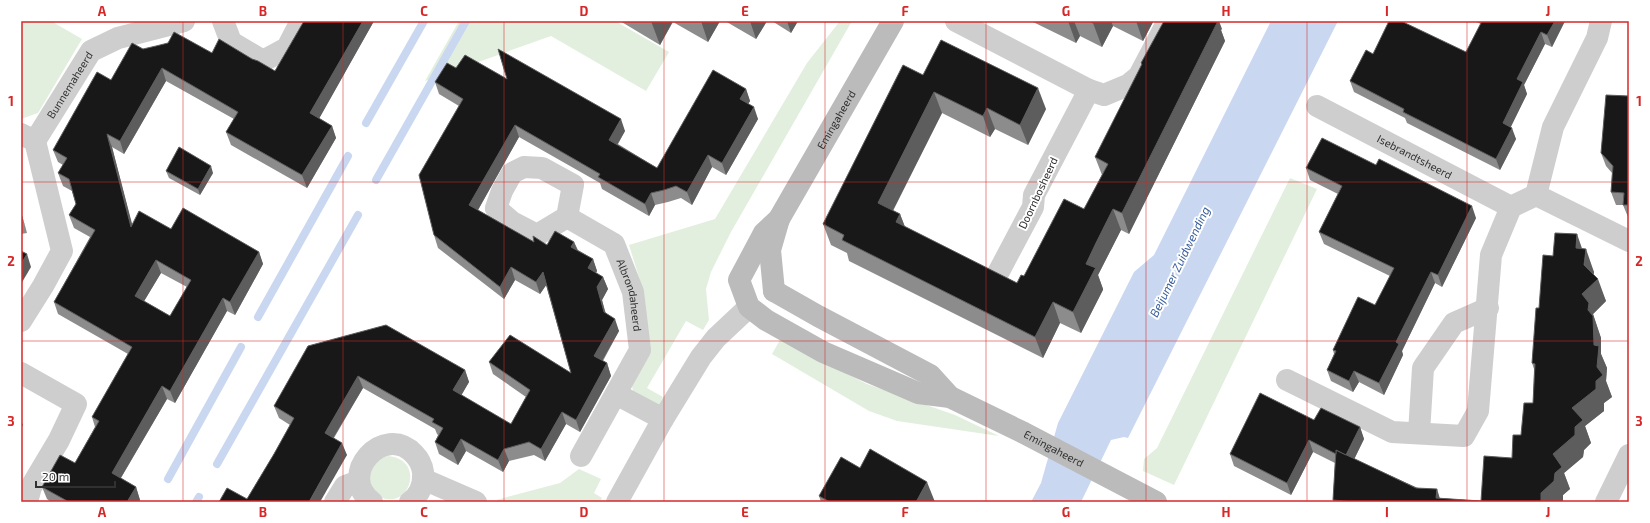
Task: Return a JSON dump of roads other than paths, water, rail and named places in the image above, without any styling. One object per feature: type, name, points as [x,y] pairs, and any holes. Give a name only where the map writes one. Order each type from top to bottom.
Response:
[{"type":"street","name":"Bunnemaheerd","points":[[21,321],[43,286],[62,251],[28,138],[91,51],[118,38],[184,21]]},
{"type":"street","points":[[223,21],[231,42],[263,61],[287,48],[301,21]]},
{"type":"street","name":"Emingaheerd","points":[[893,21],[779,219],[770,250],[774,291],[930,375],[950,397]]},
{"type":"street","points":[[956,21],[1089,90],[1104,95],[1128,85],[1139,76],[1168,21]]},
{"type":"street","points":[[1536,195],[1553,127],[1597,38],[1601,21]]},
{"type":"street","name":"Doornbosheerd","points":[[997,275],[1033,207],[1034,195],[1089,90]]},
{"type":"street","name":"Isebrandtsheerd","points":[[1317,106],[1511,207]]},
{"type":"street","points":[[1288,380],[1392,432],[1464,436],[1478,411],[1488,308],[1491,255],[1511,207],[1536,195]]},
{"type":"street","points":[[1536,195],[1629,241]]},
{"type":"street","name":"Albrondaheerd","points":[[567,217],[614,244],[633,292],[640,350],[581,456]]},
{"type":"street","name":"Emingaheerd","points":[[779,219],[764,233],[739,280],[749,307],[766,320],[823,352],[918,393],[950,397],[1024,433],[1156,502]]},
{"type":"street","points":[[617,502],[663,419],[700,357],[716,338],[749,307],[774,291]]},
{"type":"street","points":[[1419,433],[1423,368],[1454,323],[1488,308]]},
{"type":"street","points":[[21,373],[76,404],[59,440],[31,487],[27,502]]},
{"type":"street","points":[[616,394],[663,419]]},
{"type":"street","points":[[372,502],[362,490],[359,480],[360,470],[363,461],[370,453],[379,447],[390,445],[400,446],[411,451],[418,458],[422,468],[423,479],[420,490],[410,502]]},
{"type":"street","points":[[1606,502],[1629,455]]},
{"type":"street","points":[[423,479],[476,502]]},
{"type":"street","points":[[335,502],[345,486],[359,480]]},
{"type":"water","name":"Beijumer Zuidwending","points":[[1271,21],[1338,21],[1128,438],[1124,437],[1111,440],[1081,502],[1031,502],[1041,483],[1058,423],[1134,272],[1154,255]]},
{"type":"waterway","points":[[366,123],[424,21]]},
{"type":"waterway","points":[[376,180],[466,21]]},
{"type":"waterway","points":[[258,317],[348,156]]},
{"type":"waterway","points":[[217,464],[358,215]]},
{"type":"waterway","points":[[168,479],[241,347]]},
{"type":"waterway","points":[[196,502],[199,497]]}]
